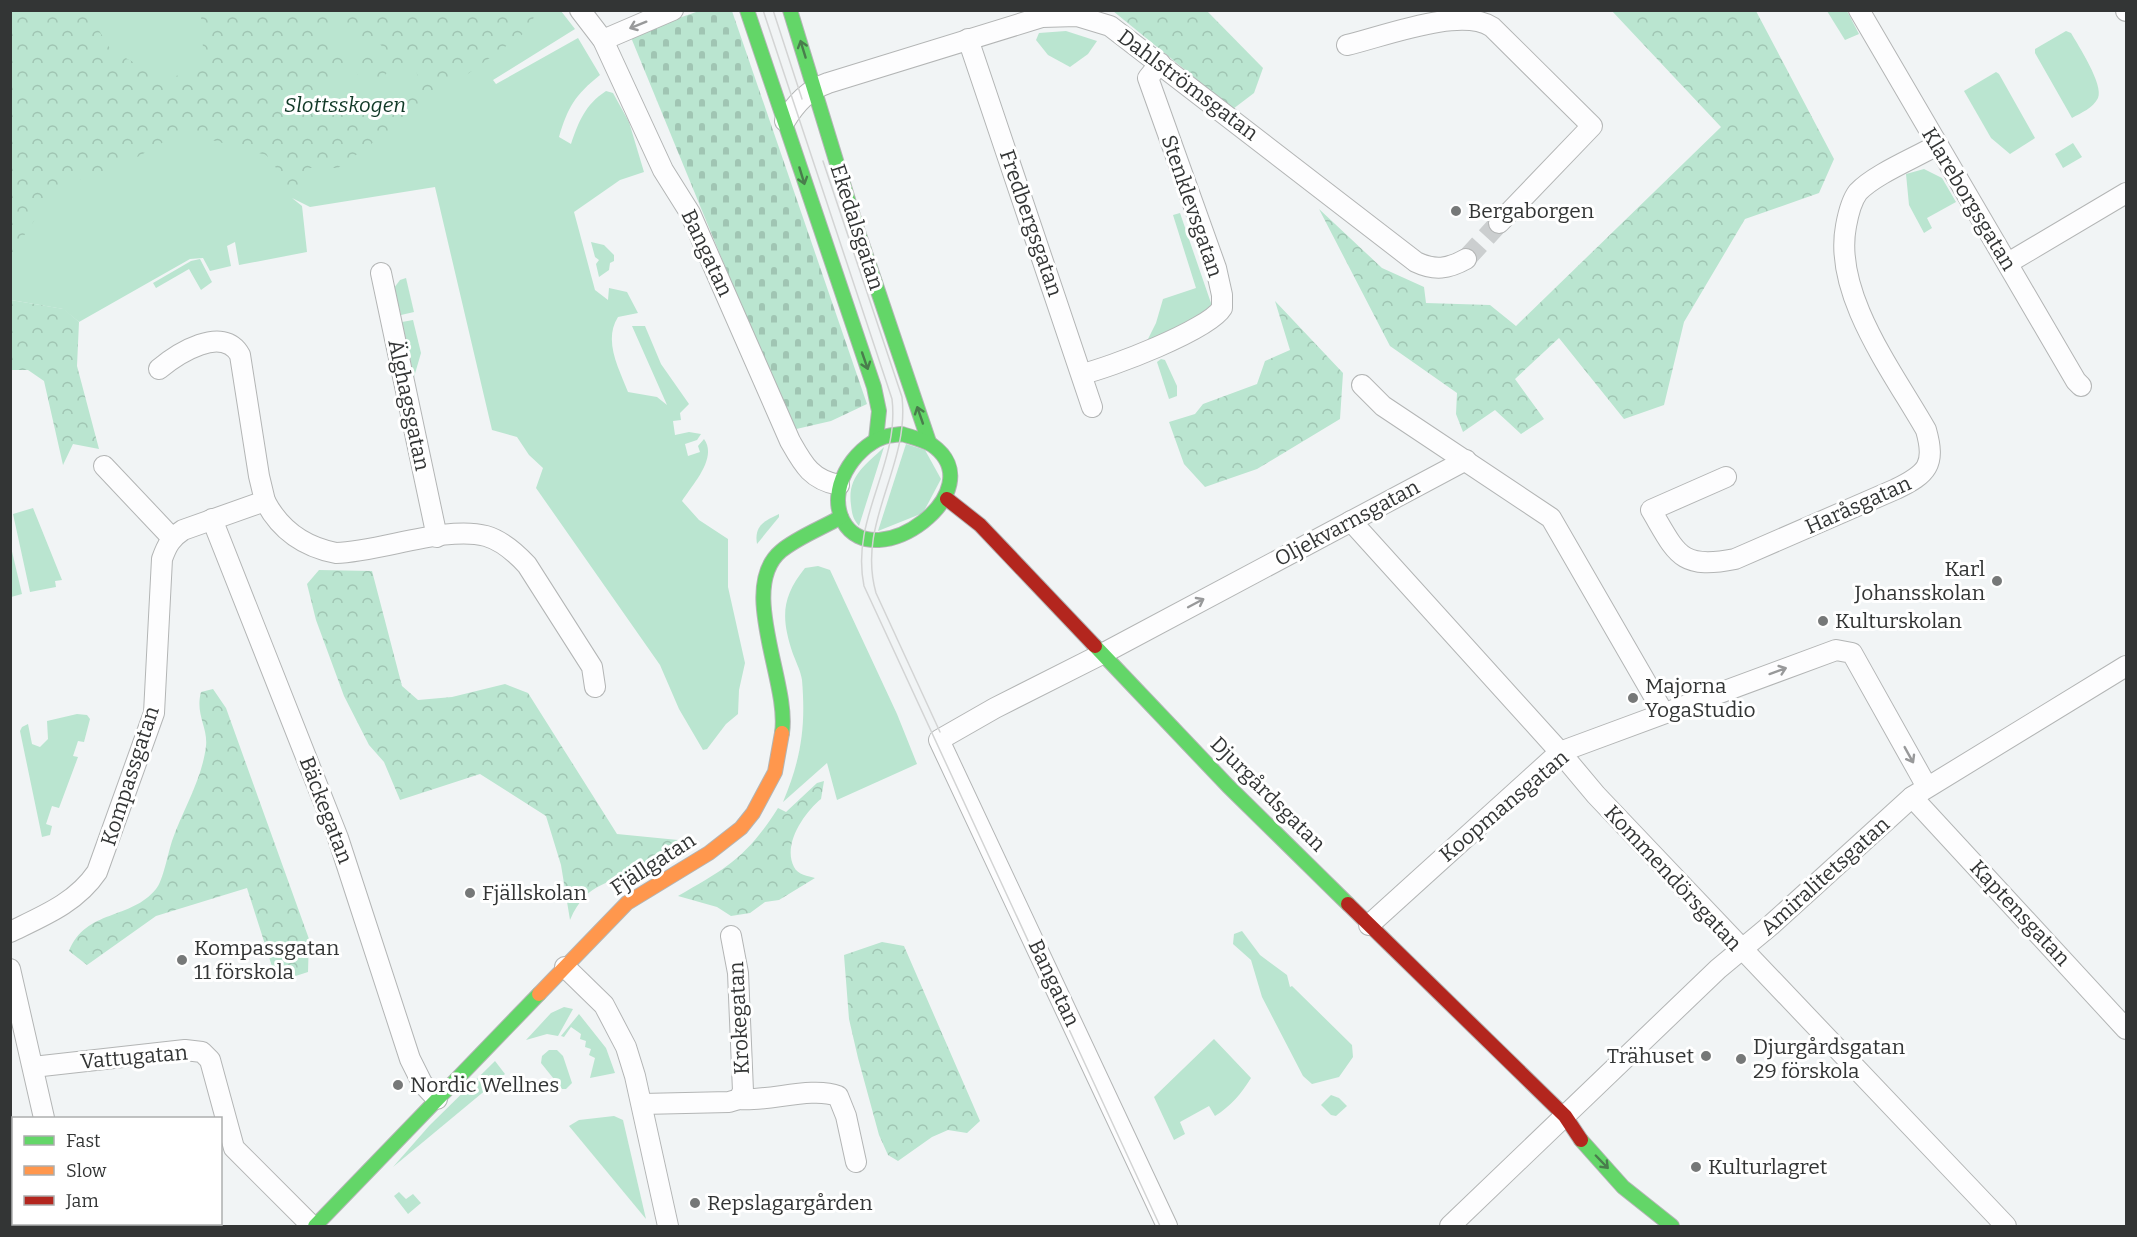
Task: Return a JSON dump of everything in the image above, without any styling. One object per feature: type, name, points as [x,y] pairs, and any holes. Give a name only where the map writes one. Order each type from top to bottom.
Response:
[{"type":"street","name":"Bangatan","points":[[580,10],[603,40],[663,170],[690,213],[790,441],[807,471],[821,481],[839,485]]},
{"type":"street","points":[[603,40],[673,10]]},
{"type":"street","name":"Ekedalsgatan","points":[[747,10],[874,387],[879,411],[876,439]]},
{"type":"street","name":"Ekedalsgatan","points":[[790,10],[854,218],[929,442]]},
{"type":"street","name":"Klareborgsgatan","points":[[1859,10],[1937,146],[2081,386]]},
{"type":"street","name":"Dahlströmsgatan","points":[[785,121],[795,104],[814,88],[1042,17],[1077,16],[1110,26],[1330,198],[1416,262],[1428,267],[1441,268],[1451,267],[1466,259]]},
{"type":"street","points":[[1347,45],[1443,22],[1477,20],[1492,27],[1592,126],[1499,223]]},
{"type":"street","name":"Fredbergsgatan","points":[[968,39],[1092,407]]},
{"type":"street","name":"Stenklevsgatan","points":[[1082,374],[1111,366],[1209,322],[1222,308],[1222,295],[1216,268],[1148,78],[1160,63]]},
{"type":"street","name":"Haråsgatan","points":[[1726,477],[1651,510],[1678,553],[1691,562],[1709,564],[1735,559],[1904,485],[1919,477],[1928,466],[1931,447],[1926,430],[1860,313],[1849,288],[1844,261],[1844,239],[1848,212],[1858,192],[1937,146]]},
{"type":"street","points":[[2008,263],[2127,193]]},
{"type":"street","name":"Älghagsgatan","points":[[381,273],[437,537]]},
{"type":"street","points":[[159,369],[185,350],[202,344],[220,342],[236,349],[240,356],[259,476],[266,501],[276,520],[297,538],[329,552],[352,553],[437,537],[485,536],[514,551],[527,565],[592,667],[595,687]]},
{"type":"street","points":[[1362,385],[1383,406],[1551,518],[1663,712]]},
{"type":"street","points":[[902,434],[929,442],[945,458],[950,479],[947,499],[927,521],[893,537],[871,539],[848,529],[841,517],[837,500],[839,485],[854,459],[876,439],[885,435],[902,434]]},
{"type":"street","name":"Oljekvarnsgatan","points":[[939,740],[995,708],[1102,654],[1466,460]]},
{"type":"street","points":[[104,466],[172,538],[183,530],[266,501]]},
{"type":"street","name":"Djurgårdsgatan","points":[[947,499],[980,525],[1228,786],[1565,1116],[1575,1134],[1629,1191],[1643,1204],[1658,1212],[1672,1227]]},
{"type":"street","name":"Fjällgatan","points":[[313,1227],[627,903],[726,841],[741,828],[762,800],[775,772],[783,726],[781,694],[762,604],[767,574],[780,552],[841,517]]},
{"type":"street","name":"Bäckegatan","points":[[212,519],[338,837],[410,1059],[422,1083],[437,1099]]},
{"type":"street","name":"Kommendörsgatan","points":[[1351,521],[1560,752],[1596,795],[2006,1227]]},
{"type":"street","name":"Kompassgatan","points":[[10,932],[74,898],[98,873],[154,713],[162,559],[172,538]]},
{"type":"street","name":"Koopmansgatan","points":[[1369,925],[1560,752],[1663,712],[1836,650],[1852,653],[1919,792]]},
{"type":"street","name":"Amiralitetsgatan","points":[[1450,1227],[1718,969],[1742,951],[1919,792],[2127,666]]},
{"type":"street","name":"Bangatan","points":[[939,740],[1167,1227]]},
{"type":"street","name":"Kaptensgatan","points":[[1919,792],[2127,1029]]},
{"type":"street","name":"Krokegatan","points":[[731,936],[738,973],[743,1090],[739,1099]]},
{"type":"street","points":[[565,967],[596,996],[612,1017],[626,1047],[642,1104],[668,1227]]},
{"type":"street","points":[[10,969],[44,1117]]},
{"type":"street","name":"Vattugatan","points":[[33,1067],[185,1050],[202,1052],[210,1060],[234,1148],[313,1227]]},
{"type":"street","name":"Krokegatan","points":[[642,1104],[729,1102],[739,1099],[753,1100],[822,1093],[838,1096],[842,1102],[856,1162]]},
{"type":"street","name":"Djurgårdsgatan","points":[[1565,1116],[1586,1123],[1592,1130]]},
{"type":"street","name":"Djurgårdsgatan","points":[[1644,1185],[1653,1194],[1658,1212]]},
{"type":"green space","points":[[11,10],[87,11],[111,50],[166,80],[204,65],[201,16],[196,11],[537,11],[527,31],[338,168],[309,168],[305,186],[295,193],[285,188],[275,166],[266,155],[190,134],[174,136],[127,163],[64,185],[46,203],[11,255]],"holes":[[[329,25],[348,29],[363,45],[372,41],[382,46],[381,56],[377,58],[368,56],[356,65],[360,78],[369,84],[383,85],[387,71],[408,60],[412,61],[421,84],[412,90],[401,91],[403,95],[383,99],[370,115],[340,94],[328,91],[325,83],[328,77],[344,76],[350,70],[328,40],[323,29]]]},
{"type":"green space","name":"Slottsskogen","points":[[10,11],[561,11],[575,29],[493,80],[496,84],[578,38],[600,75],[584,89],[574,102],[559,137],[571,144],[584,114],[606,91],[613,93],[629,122],[644,172],[620,180],[574,212],[595,290],[608,300],[609,288],[627,292],[638,313],[618,317],[612,335],[614,354],[628,392],[657,397],[667,405],[632,326],[645,326],[661,364],[689,404],[680,413],[681,420],[673,421],[675,435],[689,432],[701,434],[697,440],[685,444],[688,456],[700,452],[698,446],[704,439],[707,446],[706,463],[682,501],[699,520],[728,539],[728,587],[745,663],[739,690],[738,714],[726,724],[707,749],[703,750],[679,709],[660,665],[536,488],[543,468],[529,455],[517,437],[492,430],[435,187],[310,207],[292,198],[302,206],[307,252],[239,265],[235,242],[227,246],[231,266],[210,271],[203,258],[190,259],[79,322],[63,309],[11,300]]},
{"type":"green space","points":[[699,11],[732,11],[867,404],[831,421],[792,430],[630,35]]},
{"type":"green space","points":[[1113,11],[1207,11],[1263,68],[1254,93],[1233,109]]},
{"type":"green space","points":[[1612,11],[1756,11],[1834,159],[1819,193],[1745,219],[1684,322],[1664,405],[1624,419],[1559,338],[1515,379],[1544,419],[1521,434],[1495,410],[1463,432],[1456,414],[1457,393],[1390,346],[1319,209],[1382,268],[1424,287],[1426,303],[1490,305],[1516,326],[1721,127]]},
{"type":"green space","points":[[1827,11],[1847,11],[1859,34],[1845,40]]},
{"type":"green space","points":[[1066,31],[1097,41],[1088,54],[1070,67],[1048,55],[1036,40],[1039,33]]},
{"type":"green space","points":[[2066,31],[2071,33],[2084,55],[2099,92],[2093,105],[2072,118],[2035,53],[2035,49]]},
{"type":"green space","points":[[1996,72],[2035,138],[2010,154],[1991,138],[1964,91]]},
{"type":"green space","points":[[2073,143],[2082,157],[2063,168],[2055,154]]},
{"type":"green space","points":[[1924,169],[1942,178],[1956,202],[1927,218],[1932,228],[1924,233],[1909,205],[1906,174]]},
{"type":"green space","points":[[1180,213],[1212,306],[1208,314],[1147,341],[1156,323],[1163,299],[1196,288],[1173,215]]},
{"type":"green space","points":[[591,242],[604,245],[614,255],[614,261],[610,263],[609,270],[599,277],[596,264],[599,260],[595,257]]},
{"type":"green space","points":[[200,259],[212,282],[201,290],[189,269],[156,288],[153,283],[191,261]]},
{"type":"green space","points":[[406,278],[414,312],[401,315],[394,288],[400,280]]},
{"type":"green space","points":[[11,300],[64,309],[79,322],[77,366],[99,449],[73,444],[63,465],[44,381],[28,370],[11,370]]},
{"type":"green space","points":[[1275,301],[1343,373],[1340,419],[1257,469],[1205,487],[1184,464],[1169,422],[1195,414],[1203,404],[1257,384],[1265,361],[1290,350]]},
{"type":"green space","points":[[413,320],[421,353],[414,377],[402,322]]},
{"type":"green space","points":[[1161,359],[1165,360],[1177,386],[1177,396],[1169,399],[1157,362]]},
{"type":"green space","points":[[906,444],[925,450],[941,479],[923,513],[878,531]]},
{"type":"green space","points":[[884,447],[859,526],[852,511],[850,495],[852,486],[859,472]]},
{"type":"green space","points":[[33,508],[62,580],[55,581],[56,587],[30,592],[13,514]]},
{"type":"green space","points":[[779,514],[757,544],[757,533],[761,525]]},
{"type":"green space","points":[[10,543],[22,594],[11,597],[10,597]]},
{"type":"green space","points":[[818,566],[830,570],[897,714],[917,764],[837,800],[827,763],[783,802],[798,757],[803,713],[800,670],[786,630],[787,599],[805,568]]},
{"type":"green space","points":[[319,570],[372,571],[402,686],[418,700],[452,697],[505,684],[528,693],[617,834],[678,840],[644,866],[592,890],[584,897],[570,920],[561,865],[546,816],[480,774],[400,800],[384,762],[369,745],[344,696],[316,620],[307,584]]},
{"type":"green space","points":[[213,689],[226,708],[309,939],[308,972],[277,982],[247,888],[156,916],[87,965],[69,951],[86,928],[146,899],[159,885],[176,829],[204,759],[206,739],[200,707],[201,692]]},
{"type":"green space","points":[[77,714],[87,715],[90,719],[84,742],[78,741],[73,756],[78,757],[59,808],[52,806],[46,824],[52,826],[50,835],[42,837],[20,731],[28,724],[32,744],[40,747],[48,739],[47,721]]},
{"type":"green space","points":[[824,781],[821,799],[802,820],[791,848],[791,858],[796,870],[803,875],[815,878],[779,900],[765,902],[750,913],[731,916],[717,907],[678,896],[735,860],[767,825],[778,808],[786,812],[817,783]]},
{"type":"green space","points":[[1242,931],[1260,955],[1287,975],[1290,987],[1292,986],[1352,1045],[1353,1057],[1339,1077],[1312,1084],[1303,1076],[1262,997],[1251,960],[1233,944],[1234,934]]},
{"type":"green space","points":[[882,942],[904,946],[980,1121],[967,1133],[948,1130],[932,1137],[898,1161],[888,1155],[879,1135],[858,1058],[849,1019],[844,955]]},
{"type":"green space","points":[[564,1007],[573,1009],[558,1036],[547,1034],[526,1040],[551,1013]]},
{"type":"green space","points":[[579,1014],[606,1048],[615,1073],[590,1078],[595,1058],[589,1055],[591,1049],[585,1047],[586,1041],[580,1039],[581,1034],[571,1027],[564,1037],[561,1036]]},
{"type":"green space","points":[[1214,1039],[1251,1078],[1235,1099],[1215,1116],[1209,1106],[1180,1122],[1185,1134],[1174,1140],[1154,1097]]},
{"type":"green space","points":[[549,1050],[557,1050],[563,1056],[572,1083],[566,1089],[562,1089],[541,1063],[542,1056]]},
{"type":"green space","points":[[495,1061],[505,1074],[393,1167],[429,1126]]},
{"type":"green space","points":[[1331,1095],[1339,1098],[1347,1106],[1336,1116],[1331,1115],[1321,1105]]},
{"type":"green space","points":[[614,1116],[623,1120],[646,1219],[569,1126],[579,1120]]},
{"type":"green space","points":[[399,1192],[406,1199],[413,1194],[421,1203],[408,1214],[394,1196]]},
{"type":"tunnel","points":[[1466,259],[1499,223]]},
{"type":"tram line","points":[[763,10],[892,399],[893,423],[889,446],[864,537],[862,561],[864,586],[1160,1226]]},
{"type":"tram line","points":[[773,10],[802,99]]},
{"type":"tram line","points":[[823,161],[902,397],[902,423],[898,447],[873,542],[872,567],[876,593],[940,732]]},
{"type":"traffic: fast","points":[[747,10],[874,387],[879,411],[876,439]]},
{"type":"traffic: fast","points":[[790,10],[857,229],[929,442]]},
{"type":"traffic: fast","points":[[902,434],[932,445],[948,464],[949,484],[940,504],[923,522],[902,534],[879,540],[858,536],[843,521],[839,509],[838,497],[846,472],[853,461],[872,443],[886,436],[902,434]]},
{"type":"traffic: fast","points":[[782,733],[779,689],[764,612],[764,588],[769,567],[781,551],[788,546],[841,517]]},
{"type":"traffic: fast","points":[[1095,646],[1228,786],[1348,904]]},
{"type":"traffic: fast","points":[[315,1226],[539,994]]},
{"type":"traffic: fast","points":[[1581,1140],[1623,1187],[1672,1226]]},
{"type":"traffic: slow","points":[[539,994],[627,903],[709,853],[741,828],[753,813],[775,772],[782,733]]},
{"type":"traffic: jam","points":[[947,499],[980,525],[1095,646]]},
{"type":"traffic: jam","points":[[1348,904],[1565,1116],[1581,1140]]},
{"type":"place","name":"Bergaborgen","points":[[1456,211]]},
{"type":"place","name":"Karl Johansskolan","points":[[1997,581]]},
{"type":"place","name":"Kulturskolan","points":[[1823,621]]},
{"type":"place","name":"Majorna YogaStudio","points":[[1633,698]]},
{"type":"place","name":"Fjällskolan","points":[[470,893]]},
{"type":"place","name":"Kompassgatan 11 förskola","points":[[182,960]]},
{"type":"place","name":"Trähuset","points":[[1706,1056]]},
{"type":"place","name":"Djurgårdsgatan 29 förskola","points":[[1741,1059]]},
{"type":"place","name":"Nordic Wellnes","points":[[398,1085]]},
{"type":"place","name":"Kulturlagret","points":[[1696,1167]]},
{"type":"place","name":"Repslagargården","points":[[695,1203]]}]
